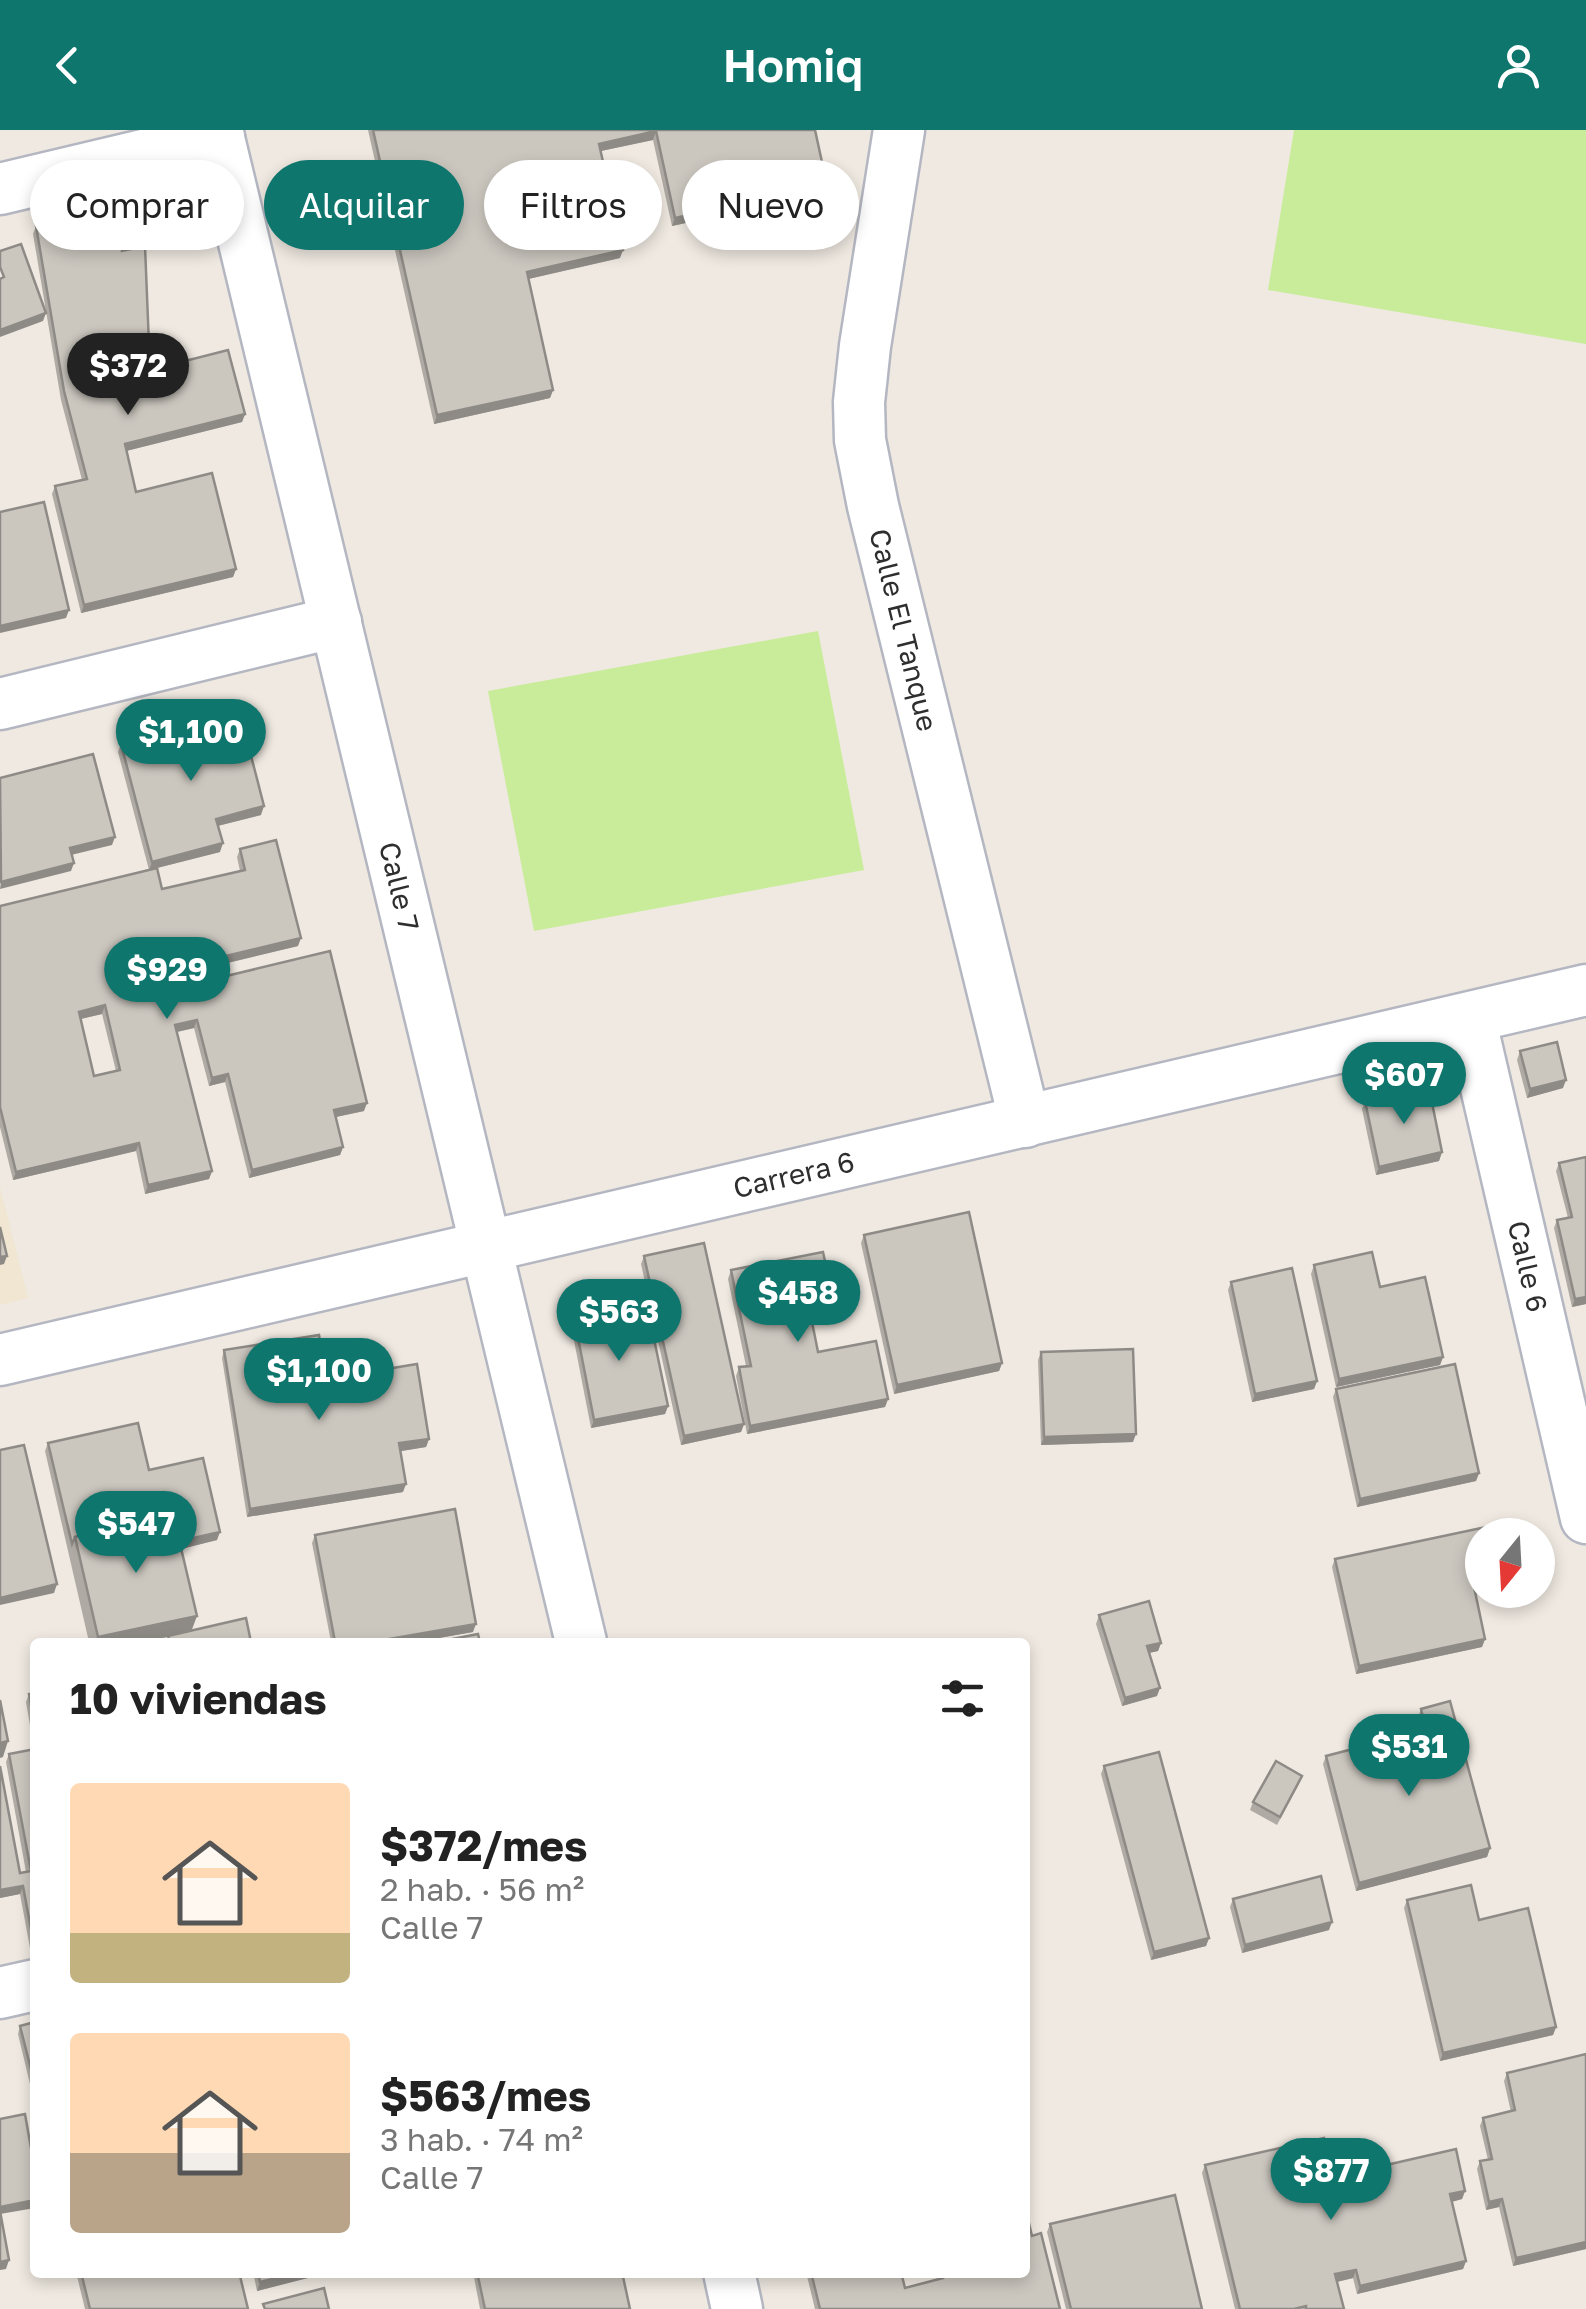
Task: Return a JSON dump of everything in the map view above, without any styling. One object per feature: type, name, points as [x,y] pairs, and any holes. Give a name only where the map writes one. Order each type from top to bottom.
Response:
[{"type":"street","name":"Calle El Tanque","points":[[899,130],[864,346],[860,440],[1025,1122]]},
{"type":"street","points":[[0,189],[218,133]]},
{"type":"street","name":"Calle 7","points":[[218,133],[579,1638]]},
{"type":"street","points":[[0,704],[336,622]]},
{"type":"street","name":"Carrera 6","points":[[0,1360],[1586,990]]},
{"type":"street","name":"Calle 6","points":[[1470,1018],[1586,1518]]},
{"type":"street","points":[[0,1994],[30,1986]]},
{"type":"street","points":[[729,2278],[737,2309]]},
{"type":"shaded area","points":[[0,1187],[28,1298],[0,1305]]},
{"type":"green space","points":[[1294,130],[1586,130],[1586,344],[1268,290]]},
{"type":"green space","points":[[818,631],[864,870],[534,931],[488,691]]},
{"type":"building","points":[[373,130],[815,130],[822,160],[682,160],[682,216],[675,218],[656,131],[599,144],[603,160],[484,160],[484,250],[623,250],[527,272],[553,390],[437,415],[400,250],[464,250],[464,160],[380,160]]},
{"type":"building","points":[[21,244],[46,313],[0,330],[0,279],[4,277],[0,251]]},
{"type":"building","points":[[40,250],[145,250],[150,370],[228,350],[245,414],[125,444],[136,492],[212,473],[236,569],[84,605],[55,486],[87,479],[64,391]]},
{"type":"building","points":[[44,502],[69,610],[0,626],[0,512]]},
{"type":"building","points":[[240,713],[264,806],[216,819],[223,843],[152,862],[121,744]]},
{"type":"building","points":[[93,754],[115,837],[70,848],[74,863],[1,882],[0,778]]},
{"type":"building","points":[[276,840],[301,938],[184,966],[189,985],[330,951],[367,1103],[334,1110],[343,1147],[252,1170],[228,1074],[212,1078],[197,1020],[175,1025],[212,1171],[148,1185],[139,1143],[16,1172],[0,1107],[0,906],[157,868],[162,889],[245,870],[240,849]],"holes":[[[105,1005],[120,1070],[94,1076],[79,1012]]]},
{"type":"building","points":[[1557,1042],[1566,1080],[1530,1089],[1520,1051]]},
{"type":"building","points":[[1429,1088],[1442,1152],[1379,1167],[1365,1101]]},
{"type":"building","points":[[1586,1157],[1586,1297],[1575,1299],[1557,1220],[1572,1217],[1559,1163]]},
{"type":"building","points":[[969,1212],[1002,1363],[897,1385],[864,1235]]},
{"type":"building","points":[[0,1227],[7,1256],[0,1257]]},
{"type":"building","points":[[704,1243],[744,1424],[684,1436],[644,1256]]},
{"type":"building","points":[[823,1252],[836,1312],[811,1317],[818,1352],[876,1341],[888,1399],[750,1426],[739,1367],[751,1366],[731,1270]]},
{"type":"building","points":[[1372,1252],[1380,1287],[1425,1277],[1443,1357],[1339,1379],[1314,1265]]},
{"type":"building","points":[[1292,1268],[1317,1381],[1255,1394],[1231,1282]]},
{"type":"building","points":[[606,1305],[610,1324],[649,1315],[668,1406],[594,1420],[573,1312]]},
{"type":"building","points":[[319,1335],[326,1379],[417,1364],[429,1439],[399,1443],[406,1484],[250,1509],[224,1350]]},
{"type":"building","points":[[1133,1349],[1136,1434],[1044,1437],[1041,1352]]},
{"type":"building","points":[[1455,1364],[1479,1473],[1360,1499],[1336,1389]]},
{"type":"building","points":[[138,1423],[149,1470],[203,1458],[220,1532],[180,1541],[173,1514],[75,1537],[72,1544],[48,1443]]},
{"type":"building","points":[[24,1445],[57,1584],[0,1598],[0,1450]]},
{"type":"building","points":[[455,1509],[476,1624],[395,1638],[334,1638],[315,1535]]},
{"type":"building","points":[[173,1514],[197,1616],[98,1637],[75,1537]]},
{"type":"building","points":[[1465,1531],[1465,1608],[1478,1608],[1485,1639],[1359,1666],[1335,1559]]},
{"type":"building","points":[[1149,1601],[1161,1643],[1147,1646],[1160,1688],[1125,1698],[1099,1615]]},
{"type":"building","points":[[246,1618],[250,1638],[169,1638]]},
{"type":"building","points":[[0,1700],[8,1741],[0,1743]]},
{"type":"building","points":[[1450,1701],[1490,1848],[1359,1883],[1326,1756],[1426,1730],[1421,1709]]},
{"type":"building","points":[[30,1750],[30,1866],[9,1754]]},
{"type":"building","points":[[1159,1752],[1209,1938],[1154,1952],[1104,1766]]},
{"type":"building","points":[[1276,1761],[1302,1776],[1280,1817],[1253,1802]]},
{"type":"building","points":[[0,1766],[20,1873],[30,1871],[30,1924],[23,1886],[0,1890]]},
{"type":"building","points":[[1321,1876],[1332,1922],[1245,1945],[1233,1899]]},
{"type":"building","points":[[1471,1885],[1479,1920],[1528,1908],[1556,2027],[1443,2053],[1407,1900]]},
{"type":"building","points":[[30,2023],[30,2065],[20,2026]]},
{"type":"building","points":[[1586,2054],[1586,2242],[1516,2258],[1502,2199],[1489,2202],[1480,2161],[1492,2159],[1483,2118],[1515,2110],[1507,2073]]},
{"type":"building","points":[[25,2114],[30,2142],[30,2201],[0,2207],[0,2119]]},
{"type":"building","points":[[1324,2138],[1334,2177],[1456,2149],[1465,2191],[1450,2194],[1466,2261],[1360,2286],[1356,2270],[1335,2274],[1344,2309],[1240,2309],[1205,2165]]},
{"type":"building","points":[[1175,2195],[1202,2309],[1071,2309],[1050,2224]]},
{"type":"building","points":[[0,2211],[9,2260],[0,2262]]},
{"type":"building","points":[[1030,2228],[1032,2236],[1041,2233],[1060,2309],[820,2309],[812,2278],[902,2278],[905,2288],[943,2278],[1030,2278]]},
{"type":"building","points":[[82,2278],[240,2278],[248,2309],[90,2309]]},
{"type":"building","points":[[478,2278],[623,2278],[630,2309],[485,2309]]},
{"type":"building","points":[[324,2288],[329,2309],[265,2309],[263,2304]]}]
